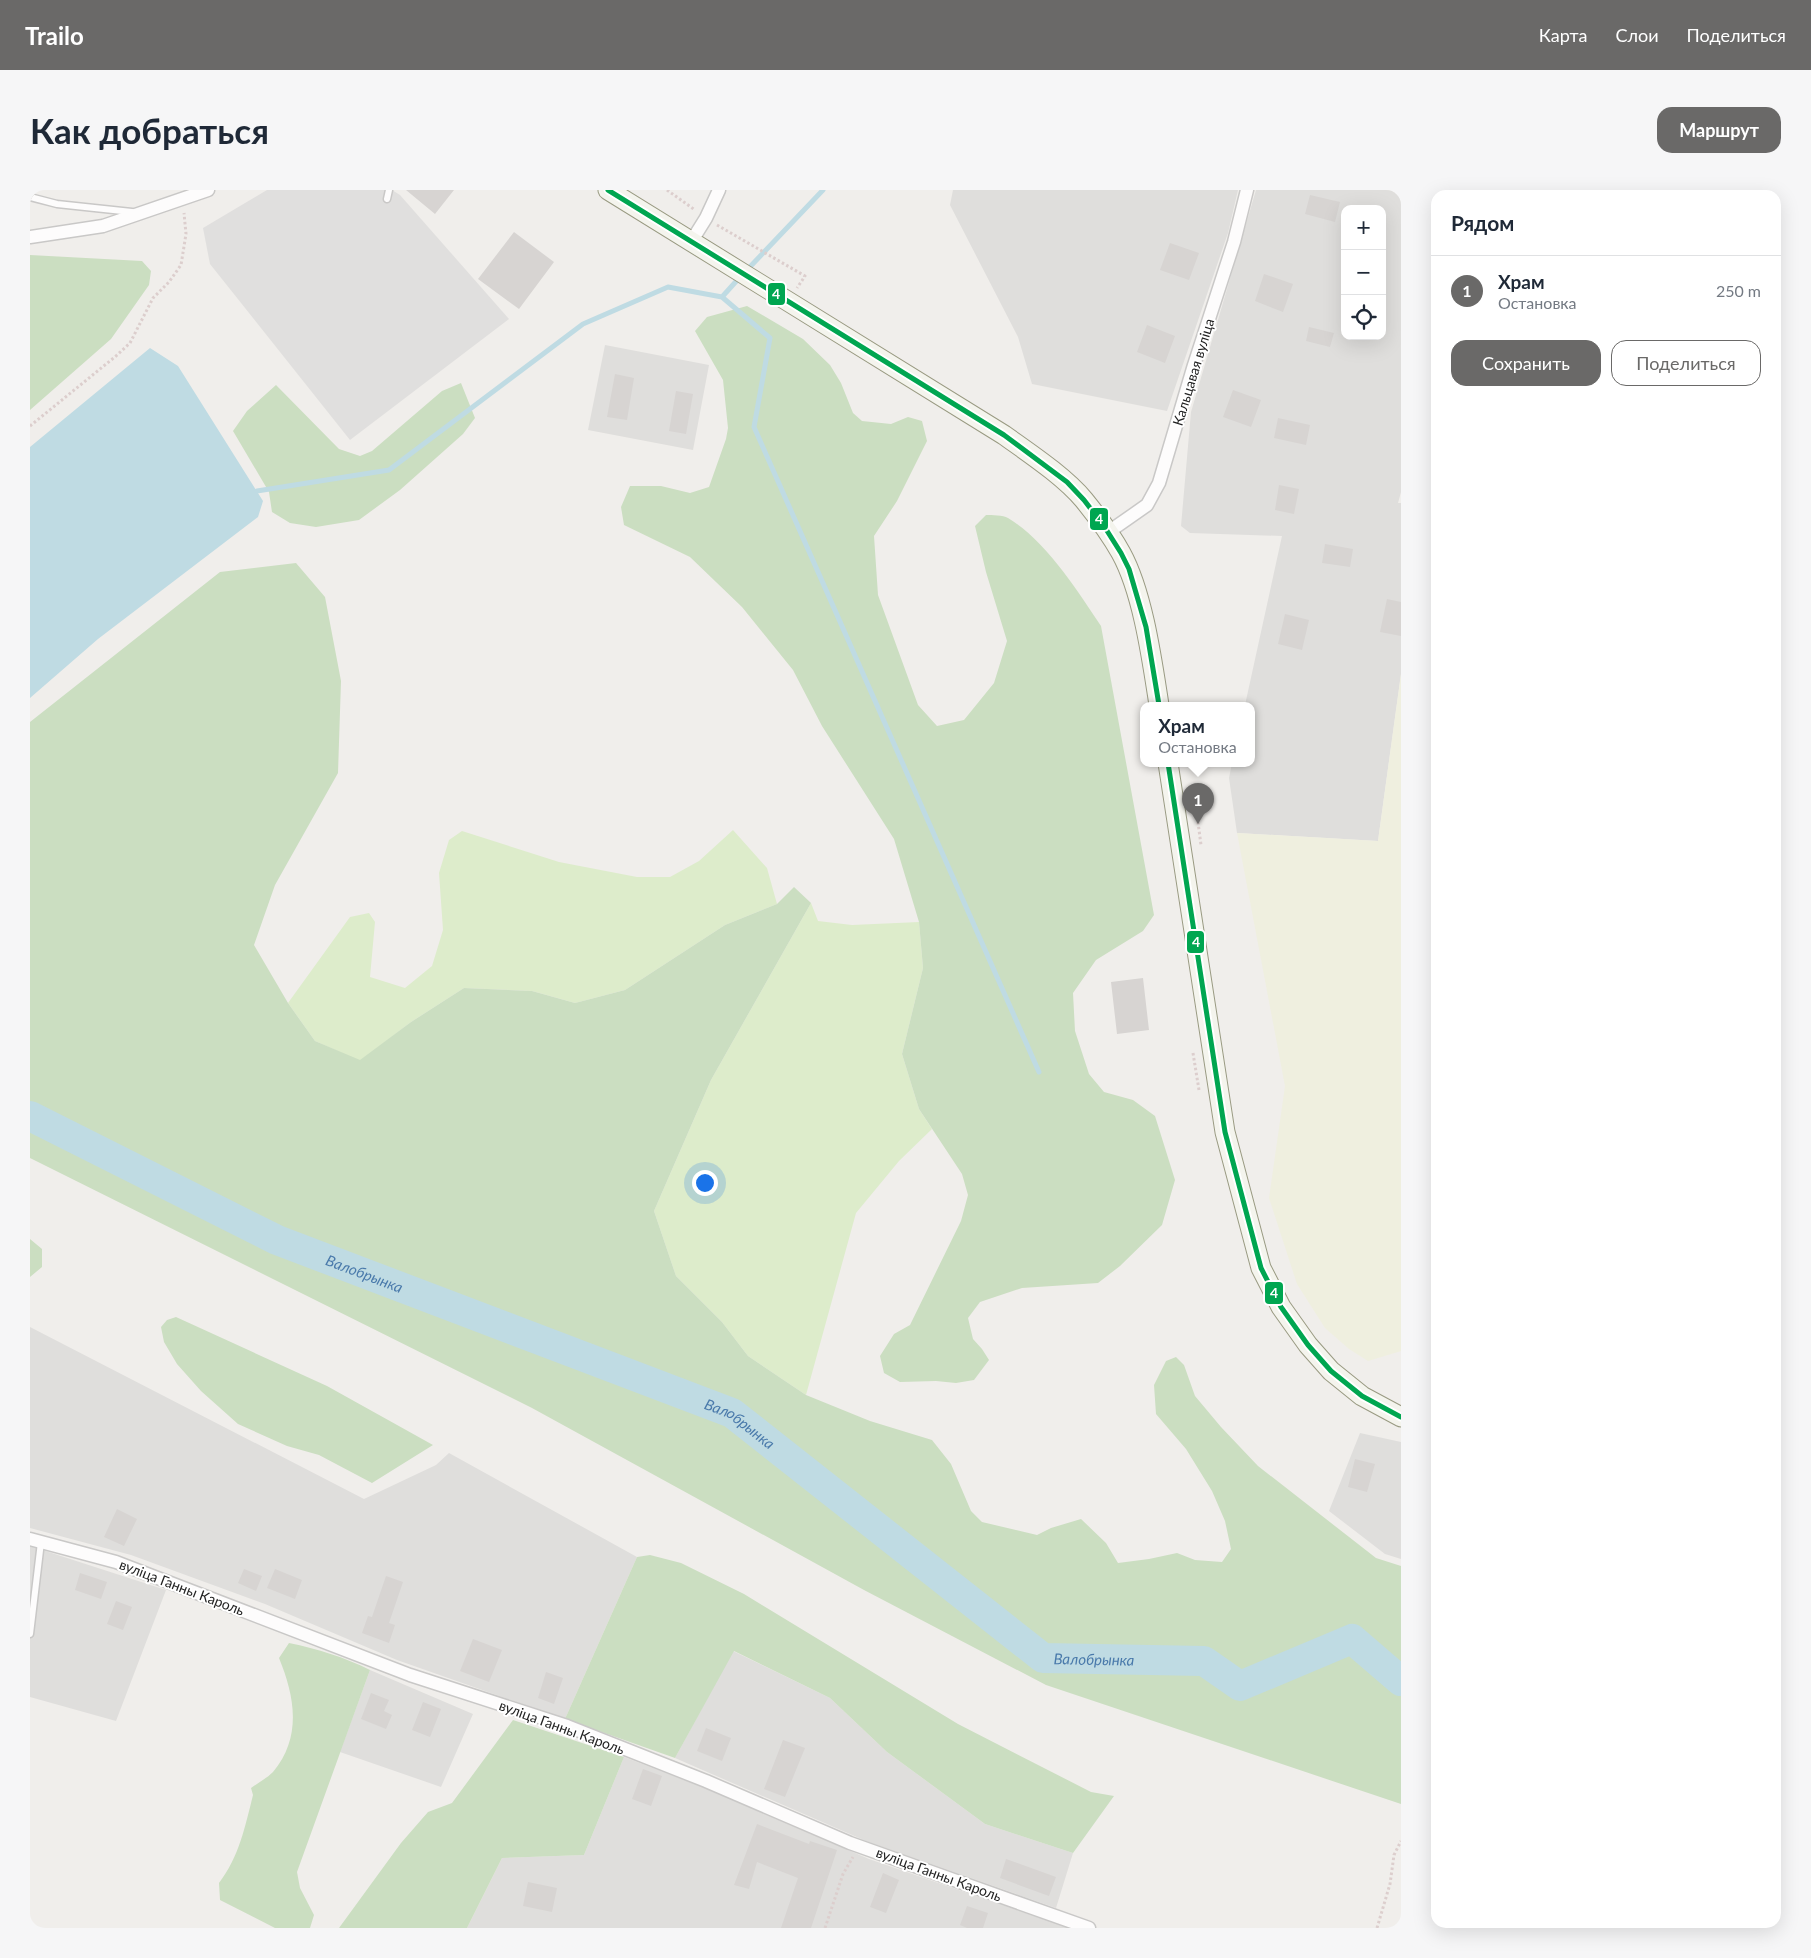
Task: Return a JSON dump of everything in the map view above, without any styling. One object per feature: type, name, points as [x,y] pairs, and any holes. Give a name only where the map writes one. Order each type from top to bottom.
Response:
[{"type":"main road","points":[[608,190],[1004,435],[1036,458],[1083,499],[1121,554],[1134,587],[1150,648],[1159,702]]},
{"type":"main road","points":[[1169,767],[1225,1132],[1261,1268],[1281,1307],[1308,1345],[1331,1371],[1362,1396],[1401,1417]]},
{"type":"street","points":[[30,237],[103,226],[143,214],[208,190]]},
{"type":"street","points":[[694,244],[719,190]]},
{"type":"street","name":"Кальцавая вуліца","points":[[1108,533],[1147,505],[1158,483],[1234,242],[1247,190]]},
{"type":"street","name":"вуліца Ганны Кароль","points":[[36,1541],[116,1562],[410,1675],[567,1726],[706,1781],[860,1846],[1089,1928]]},
{"type":"lane","points":[[387,198],[389,190]]},
{"type":"lane","points":[[30,197],[56,204],[143,214]]},
{"type":"lane","points":[[30,1634],[36,1541]]},
{"type":"path","points":[[30,426],[130,343],[153,298],[169,282],[181,265],[186,234],[182,199]]},
{"type":"path","points":[[745,241],[805,276],[789,301]]},
{"type":"path","points":[[1196,807],[1201,845]]},
{"type":"path","points":[[1192,1053],[1198,1090]]},
{"type":"path","points":[[1377,1928],[1390,1884],[1394,1856],[1401,1841]]},
{"type":"path","points":[[825,1928],[843,1874],[860,1846]]},
{"type":"shaded area","points":[[267,190],[392,190],[400,195],[509,319],[350,440],[210,264],[203,228]]},
{"type":"shaded area","points":[[953,190],[1238,190],[1228,233],[1167,411],[1032,384],[1018,337],[950,205]]},
{"type":"shaded area","points":[[1256,190],[1401,190],[1401,492],[1398,503],[1401,503],[1401,674],[1378,841],[1237,833],[1229,778],[1231,767],[1255,767],[1255,702],[1246,702],[1282,536],[1190,533],[1181,526],[1191,412]]},
{"type":"shaded area","points":[[605,345],[709,365],[693,450],[588,430]]},
{"type":"shaded area","points":[[30,1327],[364,1499],[436,1465],[449,1453],[637,1557],[565,1719],[397,1660],[265,1604],[131,1555],[30,1528]]},
{"type":"shaded area","points":[[1360,1433],[1401,1442],[1401,1559],[1385,1554],[1329,1511]]},
{"type":"shaded area","points":[[30,1546],[166,1590],[116,1721],[30,1697]]},
{"type":"shaded area","points":[[733,1651],[830,1698],[887,1752],[985,1824],[1073,1853],[1056,1908],[866,1841],[675,1758]]},
{"type":"shaded area","points":[[370,1670],[473,1714],[441,1787],[340,1752]]},
{"type":"shaded area","points":[[624,1757],[700,1786],[869,1859],[1069,1928],[467,1928],[502,1858],[584,1855]]},
{"type":"green space","points":[[30,255],[142,261],[151,271],[149,285],[111,339],[30,410]]},
{"type":"green space","points":[[747,306],[803,339],[830,365],[841,383],[853,413],[862,421],[891,424],[908,417],[922,421],[927,441],[897,501],[874,536],[878,595],[918,705],[937,726],[964,720],[994,683],[1007,641],[986,572],[975,526],[986,515],[1008,518],[1035,540],[1060,567],[1101,626],[1154,915],[1143,931],[1096,960],[1073,993],[1075,1031],[1089,1074],[1104,1092],[1133,1100],[1155,1116],[1175,1180],[1162,1225],[1120,1266],[1098,1283],[1022,1288],[980,1302],[968,1318],[973,1339],[989,1360],[974,1380],[956,1383],[936,1381],[900,1382],[884,1373],[880,1356],[894,1334],[910,1325],[961,1221],[968,1195],[962,1174],[919,1109],[902,1054],[923,968],[919,922],[894,839],[822,726],[793,670],[742,607],[690,557],[624,525],[621,507],[630,486],[661,486],[690,493],[709,487],[728,428],[723,380],[695,331],[707,317]]},
{"type":"green space","points":[[461,383],[475,418],[463,434],[400,490],[359,520],[316,527],[290,523],[272,512],[269,492],[233,431],[247,411],[276,385],[339,449],[360,456],[372,451],[442,391]]},
{"type":"green space","points":[[296,563],[325,597],[341,681],[338,773],[275,885],[254,945],[288,1003],[315,1041],[360,1060],[411,1022],[464,988],[532,991],[575,1003],[625,990],[725,925],[777,904],[794,887],[811,903],[711,1080],[654,1211],[676,1276],[722,1322],[748,1356],[806,1395],[870,1421],[932,1440],[951,1464],[971,1511],[982,1522],[1037,1535],[1051,1528],[1081,1519],[1106,1543],[1118,1563],[1177,1553],[1195,1560],[1222,1562],[1231,1549],[1225,1521],[1212,1491],[1186,1449],[1156,1414],[1154,1385],[1166,1361],[1176,1357],[1184,1365],[1195,1396],[1258,1466],[1376,1558],[1401,1566],[1401,1804],[1046,1685],[864,1590],[532,1408],[30,1158],[30,722],[220,572]]},
{"type":"green space","points":[[1401,674],[1401,1351],[1368,1361],[1349,1349],[1325,1328],[1297,1284],[1269,1198],[1285,1086],[1237,833],[1378,841]]},
{"type":"green space","points":[[733,830],[767,868],[777,904],[725,925],[625,990],[575,1003],[532,991],[464,988],[411,1022],[360,1061],[315,1041],[288,1003],[350,917],[369,913],[375,922],[370,977],[405,988],[432,966],[443,930],[439,873],[449,840],[462,831],[559,862],[637,877],[670,877],[699,861]]},
{"type":"green space","points":[[811,903],[818,921],[852,925],[919,922],[923,968],[902,1054],[919,1109],[932,1129],[899,1161],[856,1213],[806,1395],[748,1356],[722,1322],[676,1276],[654,1211],[711,1080]]},
{"type":"green space","points":[[30,1239],[42,1249],[42,1267],[30,1277]]},
{"type":"green space","points":[[176,1317],[327,1386],[433,1445],[372,1483],[319,1455],[287,1446],[238,1424],[201,1391],[177,1364],[164,1342],[161,1327],[167,1320]]},
{"type":"green space","points":[[650,1555],[681,1563],[744,1594],[958,1724],[1091,1792],[1114,1796],[1073,1853],[985,1824],[887,1752],[830,1698],[734,1651],[675,1758],[565,1719],[637,1557]]},
{"type":"green space","points":[[289,1643],[331,1654],[370,1670],[297,1872],[300,1888],[314,1915],[310,1928],[275,1928],[220,1900],[219,1883],[232,1863],[240,1841],[253,1795],[251,1788],[273,1772],[282,1759],[292,1731],[292,1702],[285,1673],[279,1658]]},
{"type":"green space","points":[[513,1720],[624,1757],[584,1855],[502,1858],[467,1928],[339,1928],[401,1843],[428,1812],[452,1803]]},
{"type":"water","points":[[150,348],[178,366],[263,501],[258,517],[98,639],[30,698],[30,447]]},
{"type":"building","points":[[406,190],[454,190],[435,214]]},
{"type":"building","points":[[1310,195],[1340,202],[1335,222],[1305,214]]},
{"type":"building","points":[[514,232],[554,262],[519,309],[478,279]]},
{"type":"building","points":[[1170,243],[1199,253],[1189,280],[1160,270]]},
{"type":"building","points":[[1264,274],[1293,284],[1283,312],[1255,301]]},
{"type":"building","points":[[1147,325],[1175,336],[1165,363],[1137,352]]},
{"type":"building","points":[[1309,327],[1334,333],[1330,347],[1306,341]]},
{"type":"building","points":[[615,374],[634,378],[627,420],[607,417]]},
{"type":"building","points":[[1233,390],[1261,400],[1251,427],[1223,417]]},
{"type":"building","points":[[676,391],[693,394],[686,434],[669,431]]},
{"type":"building","points":[[1278,418],[1310,425],[1306,445],[1274,438]]},
{"type":"building","points":[[1279,485],[1299,489],[1294,514],[1275,510]]},
{"type":"building","points":[[1325,544],[1353,549],[1350,567],[1322,563]]},
{"type":"building","points":[[1387,599],[1401,602],[1401,636],[1380,632]]},
{"type":"building","points":[[1285,614],[1309,620],[1302,650],[1278,644]]},
{"type":"building","points":[[1143,978],[1149,1030],[1117,1034],[1111,982]]},
{"type":"building","points":[[1355,1459],[1375,1464],[1367,1492],[1348,1487]]},
{"type":"building","points":[[117,1509],[137,1519],[124,1546],[104,1537]]},
{"type":"building","points":[[244,1569],[262,1576],[256,1591],[238,1583]]},
{"type":"building","points":[[275,1569],[302,1580],[295,1599],[267,1588]]},
{"type":"building","points":[[80,1573],[107,1582],[101,1599],[75,1590]]},
{"type":"building","points":[[386,1576],[403,1582],[389,1623],[395,1625],[389,1643],[362,1633],[368,1616],[372,1617]]},
{"type":"building","points":[[116,1601],[132,1607],[123,1630],[107,1624]]},
{"type":"building","points":[[473,1639],[502,1650],[489,1682],[460,1671]]},
{"type":"building","points":[[546,1672],[563,1678],[554,1704],[538,1698]]},
{"type":"building","points":[[371,1693],[389,1700],[384,1711],[392,1715],[386,1729],[361,1719]]},
{"type":"building","points":[[423,1702],[441,1709],[430,1737],[412,1730]]},
{"type":"building","points":[[706,1728],[731,1738],[722,1761],[697,1751]]},
{"type":"building","points":[[783,1740],[805,1748],[785,1797],[764,1789]]},
{"type":"building","points":[[643,1769],[662,1776],[651,1806],[632,1799]]},
{"type":"building","points":[[757,1824],[809,1844],[810,1841],[837,1850],[811,1928],[781,1928],[798,1878],[757,1862],[749,1889],[734,1885]]},
{"type":"building","points":[[1006,1859],[1056,1877],[1049,1896],[1000,1878]]},
{"type":"building","points":[[883,1873],[899,1880],[886,1913],[870,1907]]},
{"type":"building","points":[[528,1882],[557,1888],[552,1912],[523,1906]]},
{"type":"building","points":[[967,1906],[988,1913],[983,1928],[967,1928],[960,1925]]},
{"type":"waterway","points":[[746,271],[823,190]]},
{"type":"waterway","points":[[257,491],[389,470],[583,324],[668,287],[722,297],[740,277]]},
{"type":"waterway","points":[[722,297],[770,338],[754,427],[1039,1072]]},
{"type":"waterway","name":"Валобрынка","points":[[30,1116],[277,1240],[732,1413],[1043,1658],[1204,1661],[1240,1686],[1352,1639],[1401,1681]]},
{"type":"transit line","name":"4","points":[[608,190],[1004,435],[1067,482],[1104,526],[1129,569],[1146,627],[1158,702]]},
{"type":"transit line","name":"4","points":[[1169,767],[1225,1132],[1261,1268],[1281,1307],[1308,1345],[1331,1371],[1362,1396],[1401,1417]]},
{"type":"place","name":"Храм","points":[[1198,824]]}]
